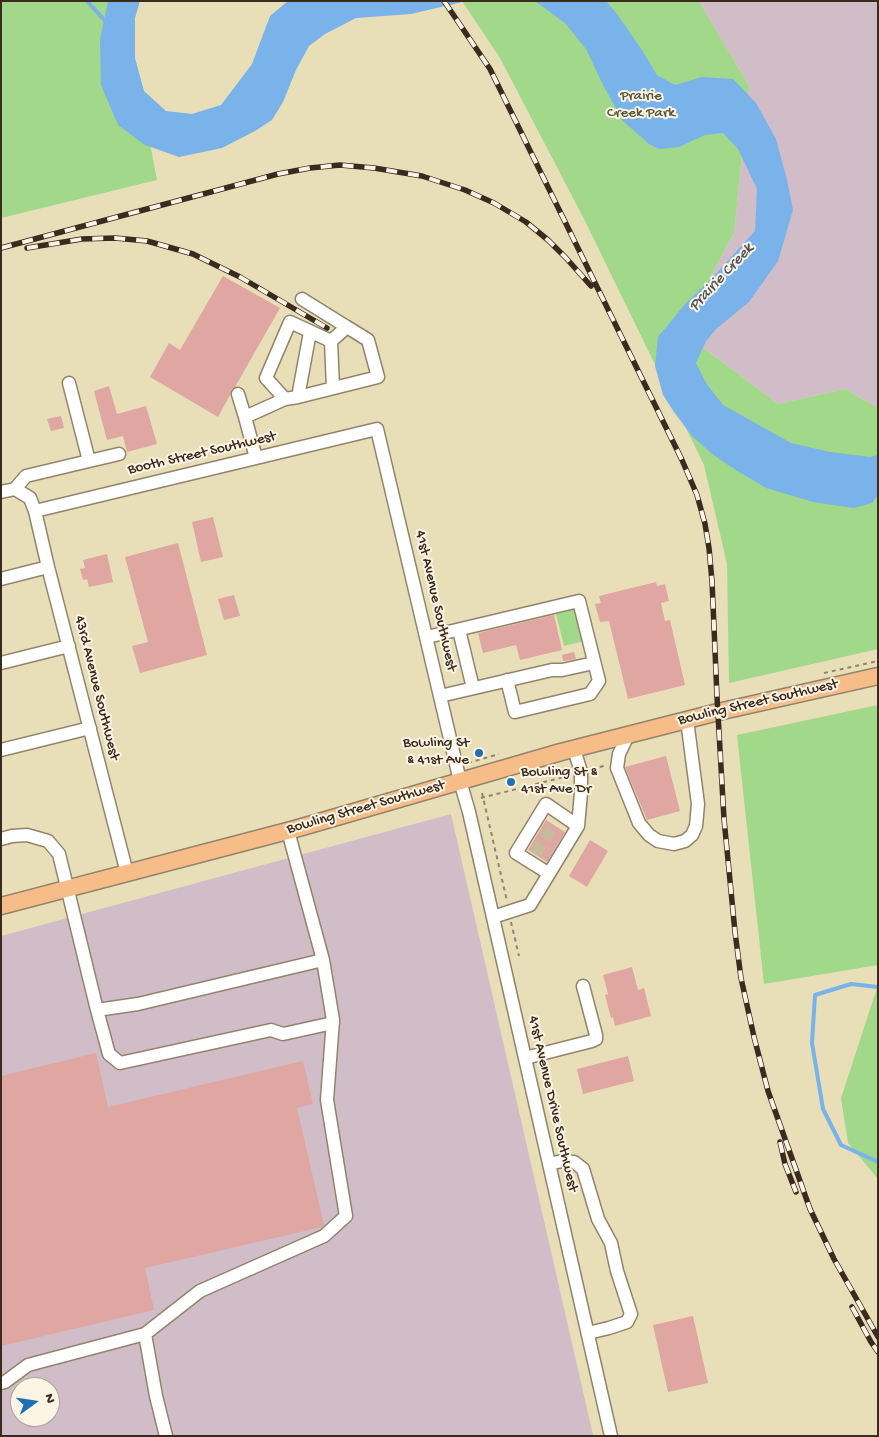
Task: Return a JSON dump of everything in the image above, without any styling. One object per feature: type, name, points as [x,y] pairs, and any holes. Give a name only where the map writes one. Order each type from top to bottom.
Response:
[{"type":"main road","name":"Bowling Street Southwest","points":[[1,906],[288,831],[574,749],[687,720],[853,673],[878,676]]},
{"type":"street","points":[[245,417],[292,398],[378,377],[368,340],[302,299]]},
{"type":"street","points":[[292,398],[266,378],[290,322],[332,341]]},
{"type":"street","points":[[333,388],[332,341],[347,327]]},
{"type":"street","points":[[292,398],[310,332]]},
{"type":"street","points":[[69,384],[89,461]]},
{"type":"street","points":[[238,394],[256,458]]},
{"type":"street","name":"Booth Street Southwest","points":[[35,511],[377,429]]},
{"type":"street","name":"41st Avenue Southwest","points":[[377,429],[460,781]]},
{"type":"street","points":[[1,492],[15,489],[26,476],[120,454]]},
{"type":"street","points":[[15,489],[30,498],[35,511]]},
{"type":"street","name":"43rd Avenue Southwest","points":[[35,511],[127,873]]},
{"type":"street","points":[[1,579],[48,567]]},
{"type":"street","points":[[427,637],[580,601],[599,681],[590,694],[515,712],[507,680]]},
{"type":"street","points":[[459,630],[473,688]]},
{"type":"street","points":[[1,663],[69,646]]},
{"type":"street","points":[[440,696],[552,670],[562,670],[594,663]]},
{"type":"street","points":[[628,735],[618,754],[617,768],[639,823],[649,835],[658,840],[674,844],[685,841],[692,835],[696,826],[698,804],[687,720]]},
{"type":"street","points":[[1,750],[90,728]]},
{"type":"street","points":[[493,917],[530,905],[578,826],[582,772],[574,749]]},
{"type":"street","name":"41st Avenue Drive Southwest","points":[[460,781],[469,812],[612,1436]]},
{"type":"street","points":[[548,873],[532,857],[516,853],[546,804],[558,820],[578,826]]},
{"type":"street","points":[[1,1383],[28,1365],[145,1334],[200,1291],[324,1236],[346,1216],[327,1100],[333,1023],[323,960],[288,831]]},
{"type":"street","points":[[1,839],[28,835],[48,841],[59,854],[109,1054],[120,1063],[271,1030],[283,1034],[333,1023]]},
{"type":"street","points":[[98,1010],[138,1004],[323,960]]},
{"type":"street","points":[[525,1058],[592,1042],[596,1039],[583,986]]},
{"type":"street","points":[[549,1164],[562,1161],[574,1162],[583,1169],[598,1219],[611,1243],[617,1271],[631,1314],[627,1322],[588,1333]]},
{"type":"street","points":[[145,1334],[156,1396],[166,1436]]},
{"type":"path","points":[[853,673],[878,660]]},
{"type":"path","points":[[482,798],[605,766]]},
{"type":"path","points":[[482,793],[519,956]]},
{"type":"shaded area","points":[[699,1],[878,1],[878,408],[845,389],[778,404],[681,331],[734,233],[749,86]]},
{"type":"shaded area","points":[[451,814],[593,1435],[1,1436],[1,936]]},
{"type":"green space","points":[[1,1],[127,1],[128,29],[157,180],[1,218]]},
{"type":"green space","name":"Prairie Creek Park","points":[[462,1],[699,1],[749,86],[734,233],[681,331],[778,404],[845,389],[878,408],[878,649],[729,683],[727,564],[704,465],[585,221],[500,58]]},
{"type":"green space","points":[[576,609],[584,641],[564,646],[556,614]]},
{"type":"green space","points":[[878,705],[878,965],[764,984],[737,735]]},
{"type":"green space","points":[[878,985],[878,1179],[848,1143],[841,1098]]},
{"type":"water","points":[[108,1],[140,1],[135,18],[135,58],[144,91],[166,111],[192,114],[221,105],[252,64],[270,16],[288,1],[467,1],[411,14],[356,18],[325,34],[309,46],[296,70],[283,102],[272,120],[222,148],[179,157],[145,145],[118,125],[101,85],[100,39]]},
{"type":"water","name":"Prairie Creek","points":[[535,1],[606,1],[642,50],[657,75],[675,85],[702,77],[733,79],[756,103],[776,139],[793,210],[778,261],[749,302],[716,329],[706,341],[696,363],[706,383],[723,405],[791,443],[830,452],[870,457],[878,455],[878,495],[872,503],[854,508],[813,502],[766,488],[711,453],[692,436],[674,412],[663,395],[655,366],[658,337],[686,303],[713,277],[755,231],[757,189],[738,149],[723,133],[705,135],[679,147],[659,149],[649,144],[623,121],[586,49],[565,23]]},
{"type":"building","points":[[223,276],[280,308],[235,387],[232,389],[218,417],[150,377],[169,343],[180,350]]},
{"type":"building","points":[[109,386],[117,414],[146,406],[157,444],[127,452],[123,436],[107,440],[94,391]]},
{"type":"building","points":[[61,416],[64,428],[51,431],[47,419]]},
{"type":"building","points":[[213,517],[223,557],[201,562],[192,522]]},
{"type":"building","points":[[178,543],[207,655],[140,673],[132,646],[148,642],[125,557]]},
{"type":"building","points":[[107,554],[113,582],[89,587],[87,579],[83,580],[80,569],[85,568],[83,560]]},
{"type":"building","points":[[656,582],[657,586],[665,584],[669,601],[661,603],[665,621],[670,620],[685,685],[628,699],[609,621],[600,622],[595,604],[601,603],[599,596]]},
{"type":"building","points":[[234,595],[240,616],[224,620],[218,599]]},
{"type":"building","points":[[554,615],[562,650],[520,660],[516,645],[483,653],[478,633]]},
{"type":"building","points":[[574,652],[576,659],[563,661],[562,655]]},
{"type":"building","points":[[666,756],[680,811],[647,820],[625,767]]},
{"type":"building","points":[[546,820],[565,832],[547,862],[528,850]]},
{"type":"building","points":[[590,840],[608,851],[587,887],[569,876]]},
{"type":"building","points":[[632,967],[638,990],[644,988],[651,1016],[615,1026],[605,995],[608,994],[603,975]]},
{"type":"building","points":[[96,1053],[108,1107],[303,1061],[313,1104],[297,1108],[324,1225],[145,1268],[154,1310],[1,1346],[1,1076]]},
{"type":"building","points":[[628,1056],[634,1081],[583,1094],[577,1069]]},
{"type":"building","points":[[693,1316],[708,1383],[668,1392],[653,1325]]},
{"type":"waterway","points":[[87,1],[108,24]]},
{"type":"waterway","points":[[878,987],[851,984],[815,995],[812,1043],[823,1109],[841,1145],[878,1162]]},
{"type":"tunnel","points":[[535,854],[554,825]]},
{"type":"railway","points":[[444,1],[490,69],[682,460],[697,495],[709,548],[724,819],[741,978],[768,1091],[810,1209],[834,1259],[878,1337]]},
{"type":"railway","points":[[1,248],[278,174],[340,165],[374,168],[422,176],[465,190],[494,203],[526,222],[548,240],[591,286]]},
{"type":"railway","points":[[27,248],[82,239],[115,238],[147,241],[193,254],[240,277],[327,328]]},
{"type":"railway","points":[[780,1142],[785,1164],[796,1192]]},
{"type":"railway","points":[[852,1307],[878,1352]]},
{"type":"place","name":"Bowling St & 41st Ave","points":[[479,753]]},
{"type":"place","name":"Bowling St & 41st Ave Dr","points":[[511,782]]}]
